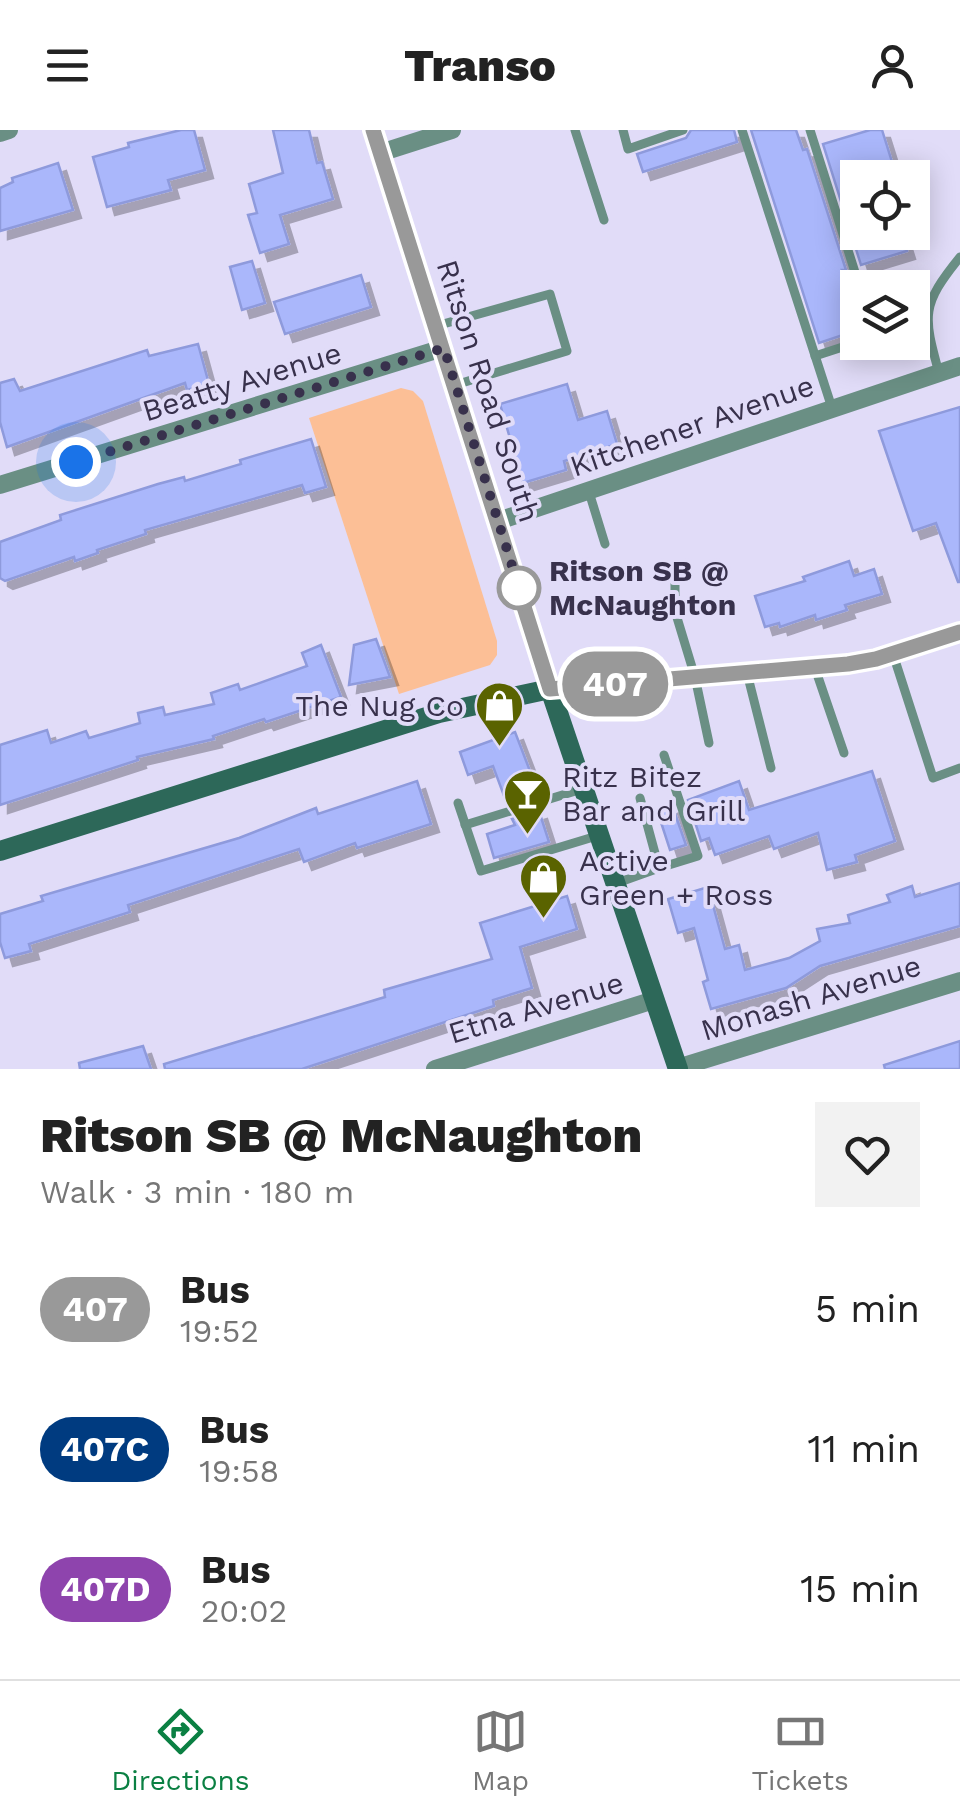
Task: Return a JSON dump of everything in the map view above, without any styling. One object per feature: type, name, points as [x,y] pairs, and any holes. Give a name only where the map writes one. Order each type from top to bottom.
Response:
[{"type":"main road","name":"Ritson Road South","points":[[373,130],[550,689],[678,1068]]},
{"type":"main road","points":[[0,851],[439,713],[550,689]]},
{"type":"street","points":[[0,133],[9,130]]},
{"type":"street","points":[[380,153],[452,130]]},
{"type":"street","name":"Beatty Avenue","points":[[0,485],[444,348]]},
{"type":"street","name":"Kitchener Avenue","points":[[498,520],[960,366]]},
{"type":"street","points":[[550,689],[815,668],[956,639]]},
{"type":"street","name":"Monash Avenue","points":[[678,1068],[960,981]]},
{"type":"street","name":"Etna Avenue","points":[[435,1069],[654,1000]]},
{"type":"lane","points":[[575,130],[604,220]]},
{"type":"lane","points":[[623,130],[628,149],[683,130]]},
{"type":"lane","points":[[742,130],[832,408]]},
{"type":"lane","points":[[810,130],[854,270]]},
{"type":"lane","points":[[939,372],[926,318],[936,286],[960,257]]},
{"type":"lane","points":[[436,326],[550,294],[567,352],[455,385]]},
{"type":"lane","points":[[816,356],[840,348]]},
{"type":"lane","points":[[588,489],[605,544]]},
{"type":"lane","points":[[675,579],[675,611],[709,743]]},
{"type":"lane","points":[[893,654],[933,778],[960,768]]},
{"type":"lane","points":[[815,668],[844,753]]},
{"type":"lane","points":[[747,673],[771,768]]},
{"type":"lane","points":[[617,883],[698,856],[664,755]]},
{"type":"lane","points":[[465,825],[584,788]]},
{"type":"lane","points":[[640,798],[660,868]]},
{"type":"lane","points":[[458,803],[481,871],[600,834]]},
{"type":"shaded area","points":[[401,388],[413,391],[423,401],[497,641],[497,655],[490,665],[399,694],[309,418]]},
{"type":"building","points":[[194,130],[205,170],[168,180],[171,190],[107,207],[93,157],[129,147],[128,143]]},
{"type":"building","points":[[273,130],[309,130],[317,163],[322,162],[333,199],[280,215],[289,244],[260,253],[248,215],[257,213],[249,184],[283,173]]},
{"type":"building","points":[[691,130],[734,130],[737,142],[643,172],[637,154],[686,138]]},
{"type":"building","points":[[751,130],[796,130],[803,150],[807,149],[846,270],[840,270],[840,336],[819,343]]},
{"type":"building","points":[[882,130],[891,160],[840,160],[840,198],[823,144]]},
{"type":"building","points":[[58,163],[73,210],[0,231],[0,188],[13,182],[12,178]]},
{"type":"building","points":[[856,250],[907,250],[907,251],[861,265]]},
{"type":"building","points":[[252,261],[265,303],[242,310],[230,267]]},
{"type":"building","points":[[361,275],[371,307],[285,334],[274,302]]},
{"type":"building","points":[[198,344],[209,384],[187,390],[185,383],[7,447],[0,422],[0,383],[14,379],[20,391],[147,350],[149,356]]},
{"type":"building","points":[[567,384],[578,420],[607,411],[617,444],[564,461],[566,470],[523,483],[500,404]]},
{"type":"building","points":[[960,407],[958,582],[936,523],[913,531],[879,431]]},
{"type":"building","points":[[311,439],[326,487],[305,493],[302,485],[145,530],[146,534],[75,561],[74,557],[5,581],[0,578],[0,542],[61,520],[60,515],[158,484],[184,477],[185,481]]},
{"type":"building","points":[[849,561],[854,576],[874,569],[882,594],[845,605],[847,610],[816,620],[815,615],[780,627],[779,623],[765,627],[755,596],[805,581],[803,577]]},
{"type":"building","points":[[376,639],[390,677],[349,685],[354,645]]},
{"type":"building","points":[[321,645],[341,697],[266,722],[264,719],[213,736],[214,739],[137,757],[138,760],[0,805],[0,745],[47,730],[51,743],[86,731],[89,738],[140,723],[138,713],[163,707],[165,715],[214,704],[211,693],[238,684],[240,690],[307,666],[302,653]]},
{"type":"building","points":[[515,732],[538,792],[507,804],[493,766],[468,775],[460,752]]},
{"type":"building","points":[[872,771],[895,841],[855,855],[857,862],[827,870],[818,833],[774,849],[769,836],[715,855],[709,838],[701,841],[688,800],[739,781],[749,810]]},
{"type":"building","points":[[417,781],[431,824],[357,848],[355,843],[304,862],[299,849],[128,905],[130,912],[29,944],[31,951],[5,958],[0,942],[0,914],[43,901],[41,896],[239,838],[316,808],[318,814]]},
{"type":"building","points":[[672,805],[686,845],[670,850],[657,810]]},
{"type":"building","points":[[539,811],[549,842],[494,858],[487,834],[515,825],[512,819]]},
{"type":"building","points":[[960,883],[960,926],[820,966],[786,988],[711,1009],[703,982],[708,980],[694,928],[678,933],[668,899],[708,887],[725,949],[739,945],[745,970],[789,958],[820,941],[817,929],[850,923],[848,915],[890,902],[887,895],[912,886],[915,897]]},
{"type":"building","points":[[567,896],[577,929],[520,947],[532,988],[493,1000],[494,1006],[302,1069],[165,1069],[164,1064],[385,997],[384,990],[492,959],[480,923]]},
{"type":"building","points":[[960,1041],[960,1069],[885,1069],[884,1065]]},
{"type":"building","points":[[143,1046],[151,1069],[80,1069],[79,1063]]},
{"type":"bus line","name":"407","points":[[373,130],[550,689],[848,664],[960,632]]},
{"type":"place","name":"Ritson SB @ McNaughton","points":[[519,588]]},
{"type":"place","name":"The Nug Co","points":[[499,748]]},
{"type":"place","name":"Ritz Bitez Bar and Grill","points":[[527,836]]},
{"type":"place","name":"Active Green + Ross","points":[[544,920]]},
{"type":"route","points":[[76,462],[444,348],[519,588]]}]
